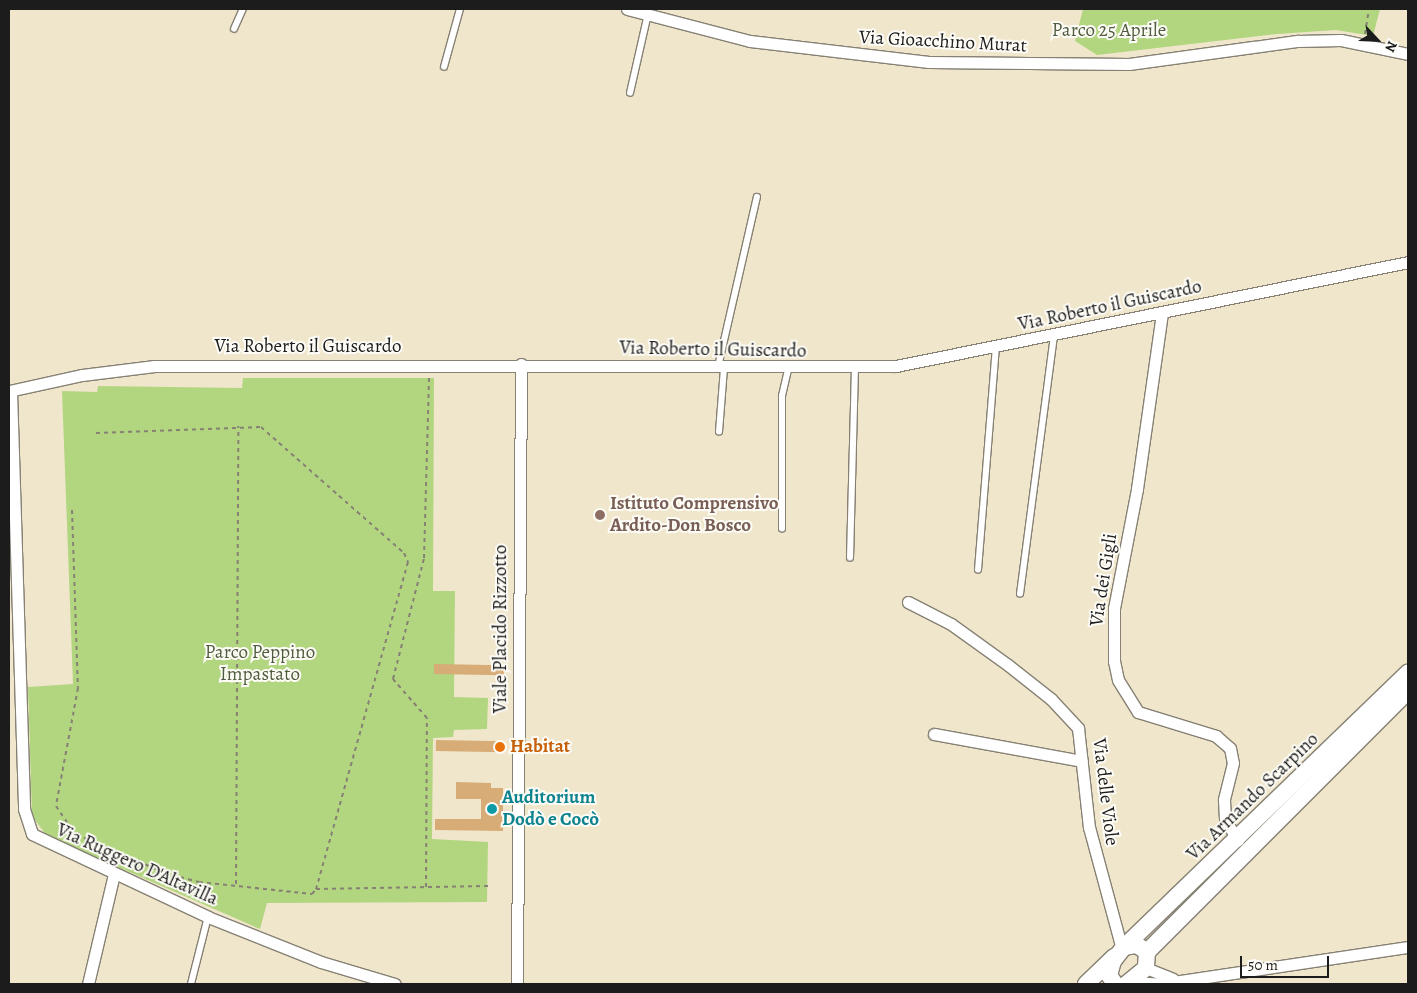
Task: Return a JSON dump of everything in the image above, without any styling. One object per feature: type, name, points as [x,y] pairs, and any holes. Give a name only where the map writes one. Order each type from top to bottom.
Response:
[{"type":"street","name":"Via Gioacchino Murat","points":[[627,9],[750,41],[929,62],[1129,64],[1298,41],[1341,40],[1408,54]]},
{"type":"street","name":"Via Roberto il Guiscardo","points":[[10,391],[154,366],[521,364],[856,370],[996,348],[1408,262]]},
{"type":"street","name":"Via dei Gigli","points":[[1162,313],[1138,489],[1114,608],[1114,662],[1118,680],[1138,712],[1216,736],[1230,748],[1232,763],[1224,800],[1226,820],[1238,840]]},
{"type":"street","name":"Viale Placido Rizzotto","points":[[517,984],[521,364]]},
{"type":"street","name":"Via Ruggero D'Altavilla","points":[[10,391],[26,824],[41,842],[208,917],[321,962],[394,984]]},
{"type":"street","name":"Via delle Viole","points":[[908,602],[951,624],[1051,699],[1078,728],[1096,863],[1122,950]]},
{"type":"street","name":"Via Armando Scarpino","points":[[1086,984],[1238,840],[1408,673]]},
{"type":"street","name":"Via Armando Scarpino","points":[[1130,983],[1146,960],[1408,691]]},
{"type":"street","points":[[934,734],[1082,761]]},
{"type":"street","points":[[88,984],[114,874]]},
{"type":"street","points":[[1115,984],[1110,969],[1122,950],[1137,945],[1146,960],[1163,978],[1180,979]]},
{"type":"street","points":[[1130,983],[1155,984],[1408,947]]},
{"type":"lane","points":[[234,29],[244,9]]},
{"type":"lane","points":[[444,68],[460,9]]},
{"type":"lane","points":[[630,92],[648,14]]},
{"type":"lane","points":[[719,432],[721,368],[756,197]]},
{"type":"lane","points":[[1020,594],[1054,336]]},
{"type":"lane","points":[[978,570],[996,348]]},
{"type":"lane","points":[[782,530],[782,396],[788,369]]},
{"type":"lane","points":[[850,558],[856,370]]},
{"type":"lane","points":[[191,984],[208,917]]},
{"type":"path","points":[[1365,34],[1369,9]]},
{"type":"path","points":[[426,887],[427,718],[393,679],[425,552],[429,378]]},
{"type":"path","points":[[72,510],[78,688],[56,806],[59,815],[86,839],[165,873],[312,894],[316,889],[408,562],[271,432],[238,426],[96,433]]},
{"type":"path","points":[[236,884],[238,426]]},
{"type":"path","points":[[316,889],[488,886]]},
{"type":"green space","name":"Parco 25 Aprile","points":[[1083,9],[1380,9],[1373,36],[1336,30],[1277,34],[1097,55],[1075,41]]},
{"type":"green space","name":"Parco Peppino Impastato","points":[[243,378],[434,378],[433,591],[455,591],[454,697],[488,698],[487,729],[454,730],[453,737],[433,738],[432,839],[488,842],[487,902],[267,903],[260,929],[47,836],[32,816],[28,687],[73,684],[62,391],[97,392],[98,386],[242,388]]},
{"type":"building","points":[[434,664],[504,665],[504,675],[434,674]]},
{"type":"building","points":[[436,740],[504,741],[504,752],[436,751]]},
{"type":"building","name":"Auditorium Dodò e Cocò","points":[[456,782],[491,783],[491,788],[503,788],[503,831],[435,830],[435,819],[481,819],[481,799],[456,799]]},
{"type":"place","name":"Istituto Comprensivo Ardito-Don Bosco","points":[[600,515]]},
{"type":"place","name":"Habitat","points":[[500,747]]},
{"type":"place","name":"Auditorium Dodò e Cocò","points":[[492,809]]}]
